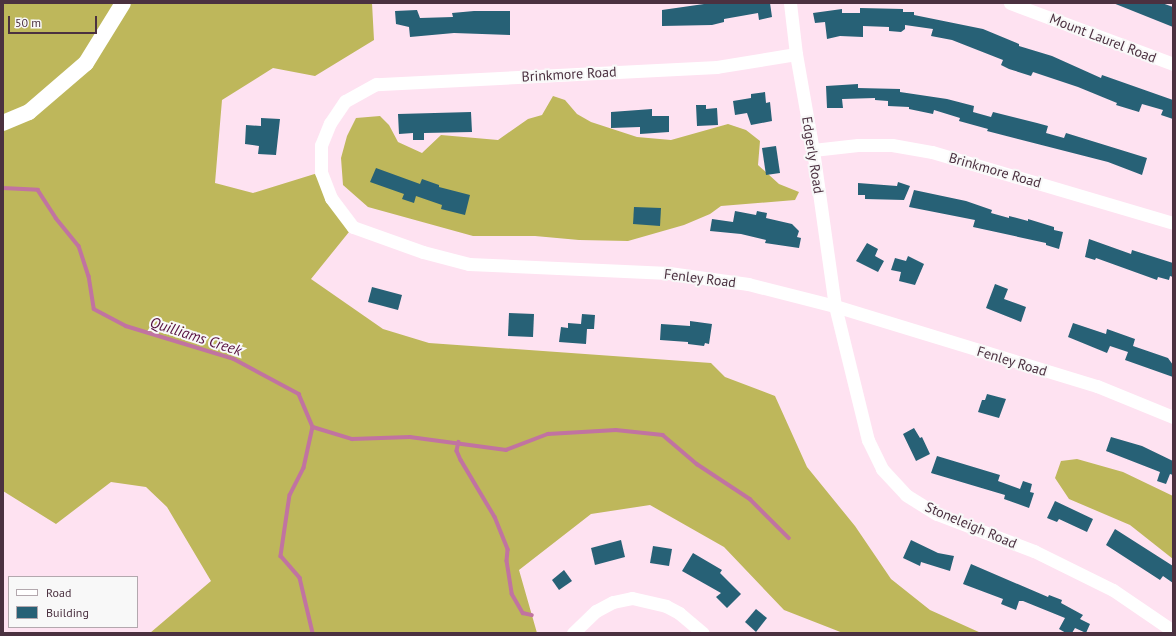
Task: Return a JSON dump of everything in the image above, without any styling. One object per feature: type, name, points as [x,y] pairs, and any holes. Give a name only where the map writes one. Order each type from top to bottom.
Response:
[{"type":"street","points":[[3,123],[29,112],[86,63],[123,3]]},
{"type":"street","name":"Edgerly Road","points":[[790,3],[796,54],[813,150],[835,306]]},
{"type":"street","name":"Mount Laurel Road","points":[[1010,3],[1173,64]]},
{"type":"street","name":"Brinkmore Road","points":[[345,101],[376,84],[717,67],[796,54]]},
{"type":"street","name":"Fenley Road","points":[[345,101],[330,123],[322,145],[321,172],[331,198],[353,227],[423,252],[469,264],[708,277],[835,306],[1097,386],[1173,417]]},
{"type":"street","name":"Brinkmore Road","points":[[813,150],[858,145],[892,145],[932,152],[1173,223]]},
{"type":"street","name":"Stoneleigh Road","points":[[835,306],[868,440],[882,469],[906,495],[937,514],[1034,551],[1113,590],[1173,631]]},
{"type":"street","points":[[574,633],[596,611],[613,602],[632,598],[666,606],[679,613],[703,633]]},
{"type":"shaded area","points":[[3,3],[372,3],[374,40],[315,76],[273,68],[222,100],[215,183],[253,193],[321,172],[353,227],[311,279],[383,329],[429,343],[711,363],[725,377],[775,396],[807,467],[855,526],[891,579],[930,610],[981,633],[843,633],[784,610],[724,547],[650,505],[591,514],[519,570],[537,633],[150,633],[211,581],[167,507],[146,487],[111,482],[56,524],[3,491]]},
{"type":"shaded area","points":[[553,96],[565,100],[577,114],[591,122],[637,137],[671,140],[728,124],[746,130],[760,141],[758,165],[779,184],[799,192],[795,200],[721,206],[710,214],[684,225],[628,241],[579,240],[535,236],[473,236],[368,207],[343,185],[341,158],[347,136],[356,118],[380,116],[389,125],[398,142],[422,153],[441,135],[498,140],[528,119],[542,115]]},
{"type":"shaded area","points":[[1077,459],[1123,472],[1173,496],[1173,559],[1130,525],[1069,499],[1055,478],[1061,461]]},
{"type":"building","points":[[711,3],[770,3],[772,17],[759,20],[758,13],[724,19],[724,22],[712,25],[662,26],[662,10]]},
{"type":"building","points":[[1113,3],[1162,3],[1173,7],[1173,27]]},
{"type":"building","points":[[860,8],[903,9],[903,12],[914,12],[914,15],[983,29],[1019,44],[1019,46],[1052,56],[1101,78],[1102,75],[1173,100],[1173,119],[1161,115],[1163,110],[1142,104],[1139,112],[1116,105],[1117,103],[1078,87],[1033,72],[1031,76],[1009,69],[1001,65],[1003,60],[952,40],[931,36],[933,29],[905,25],[905,29],[901,32],[889,31],[889,27],[863,26],[863,37],[840,36],[827,39],[825,22],[815,23],[813,13],[842,9],[842,13],[860,13]]},
{"type":"building","points":[[417,10],[420,18],[453,17],[452,13],[474,11],[510,11],[510,35],[454,33],[410,37],[409,27],[396,24],[395,11]]},
{"type":"building","points":[[858,84],[858,88],[900,89],[900,92],[947,99],[974,106],[973,112],[991,117],[993,112],[1037,123],[1048,126],[1046,133],[1064,138],[1066,133],[1147,158],[1142,175],[1108,162],[987,131],[988,129],[959,121],[960,118],[934,110],[933,114],[909,109],[909,107],[888,106],[888,101],[875,100],[875,98],[842,99],[843,108],[827,108],[826,86]]},
{"type":"building","points":[[765,92],[766,103],[770,102],[772,121],[751,125],[747,113],[735,115],[733,101],[751,98],[751,94]]},
{"type":"building","points":[[696,105],[706,105],[706,109],[717,108],[718,125],[697,126]]},
{"type":"building","points":[[652,109],[652,116],[669,116],[669,132],[640,134],[640,127],[611,128],[611,112]]},
{"type":"building","points":[[471,112],[472,132],[424,133],[424,140],[413,140],[413,133],[399,134],[398,114]]},
{"type":"building","points":[[261,118],[280,119],[276,155],[258,154],[259,146],[245,144],[246,125],[261,126]]},
{"type":"building","points":[[776,146],[780,173],[766,175],[762,148]]},
{"type":"building","points":[[376,168],[420,184],[422,179],[439,185],[439,187],[470,195],[465,215],[441,209],[442,205],[416,196],[414,203],[402,199],[404,194],[370,182]]},
{"type":"building","points":[[898,182],[910,186],[904,200],[865,199],[865,195],[858,195],[858,183],[897,186]]},
{"type":"building","points":[[914,190],[966,201],[992,210],[991,213],[1009,218],[1009,216],[1028,221],[1028,219],[1054,227],[1054,230],[1063,232],[1059,249],[1046,245],[1046,243],[973,227],[975,220],[909,207]]},
{"type":"building","points":[[634,207],[661,208],[660,226],[633,224]]},
{"type":"building","points":[[735,211],[756,215],[757,211],[767,213],[766,218],[792,224],[799,231],[797,237],[801,238],[799,248],[765,243],[766,240],[741,234],[710,231],[712,219],[733,222]]},
{"type":"building","points":[[1089,239],[1131,254],[1132,250],[1173,263],[1173,277],[1170,276],[1169,280],[1158,277],[1157,280],[1096,258],[1095,260],[1085,257]]},
{"type":"building","points":[[867,243],[878,249],[875,256],[884,261],[878,272],[856,261]]},
{"type":"building","points":[[908,256],[924,264],[915,285],[899,281],[901,272],[891,270],[895,258],[906,261]]},
{"type":"building","points":[[995,284],[1008,289],[1004,299],[1026,307],[1021,322],[986,308]]},
{"type":"building","points":[[372,287],[402,295],[398,310],[368,302]]},
{"type":"building","points":[[509,313],[534,314],[533,337],[508,336]]},
{"type":"building","points":[[582,314],[595,315],[594,329],[587,329],[586,344],[559,342],[561,327],[568,328],[568,323],[581,324]]},
{"type":"building","points":[[690,321],[712,324],[709,344],[705,343],[704,346],[688,344],[688,342],[660,340],[661,324],[690,326]]},
{"type":"building","points":[[1073,323],[1106,334],[1107,329],[1135,339],[1133,346],[1168,358],[1173,365],[1173,377],[1125,360],[1128,352],[1110,346],[1107,353],[1068,337]]},
{"type":"building","points":[[987,394],[1006,399],[999,418],[978,412],[982,400],[985,400]]},
{"type":"building","points":[[914,428],[920,438],[922,437],[930,454],[916,461],[903,434]]},
{"type":"building","points":[[1111,437],[1142,446],[1173,461],[1173,475],[1170,474],[1166,484],[1157,481],[1160,472],[1106,451]]},
{"type":"building","points":[[937,456],[1000,475],[998,481],[1020,489],[1023,481],[1032,484],[1030,492],[1034,493],[1029,508],[1004,499],[1005,495],[931,473]]},
{"type":"building","points":[[1055,501],[1093,519],[1087,532],[1059,519],[1057,522],[1047,518]]},
{"type":"building","points":[[1115,529],[1173,566],[1173,583],[1163,576],[1160,580],[1106,545]]},
{"type":"building","points":[[621,540],[625,557],[595,565],[591,548]]},
{"type":"building","points":[[911,540],[938,553],[954,556],[950,571],[921,562],[920,566],[903,558]]},
{"type":"building","points":[[653,546],[672,549],[669,566],[650,563]]},
{"type":"building","points":[[693,553],[722,570],[720,573],[741,594],[727,608],[716,597],[721,593],[682,571]]},
{"type":"building","points":[[971,564],[1048,597],[1049,595],[1062,600],[1061,603],[1083,615],[1080,619],[1090,624],[1086,633],[1075,628],[1072,633],[1066,633],[1059,629],[1065,618],[1023,601],[1019,601],[1016,610],[1001,604],[1003,599],[963,584]]},
{"type":"building","points":[[564,570],[572,581],[559,590],[552,580]]},
{"type":"building","points":[[756,609],[767,618],[756,632],[745,622]]},
{"type":"waterway","name":"Quilliams Creek","points":[[3,188],[38,190],[56,218],[79,246],[89,276],[94,309],[126,326],[234,359],[299,394],[313,427],[304,468],[290,495],[281,556],[300,578],[313,633]]},
{"type":"waterway","points":[[313,427],[352,439],[410,437],[506,450],[548,434],[616,430],[663,435],[697,464],[750,499],[789,538]]},
{"type":"waterway","points":[[459,442],[457,451],[461,460],[495,517],[508,550],[507,561],[512,594],[523,613],[532,615]]}]
